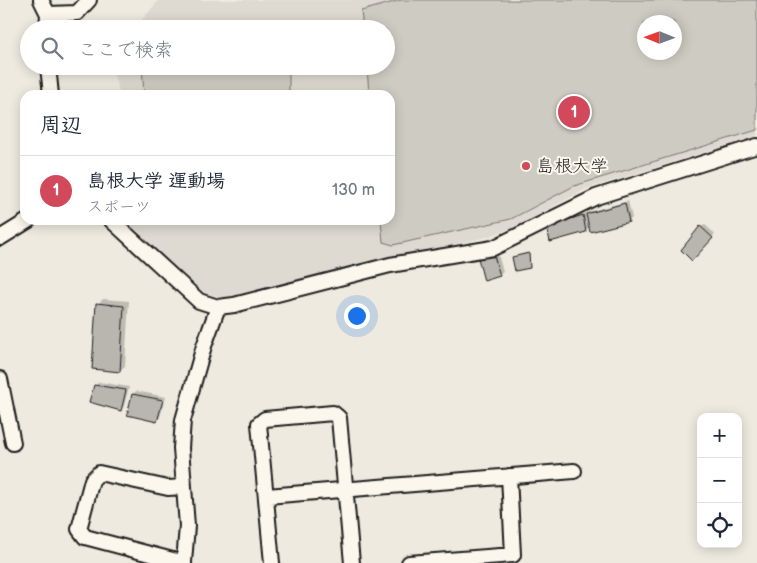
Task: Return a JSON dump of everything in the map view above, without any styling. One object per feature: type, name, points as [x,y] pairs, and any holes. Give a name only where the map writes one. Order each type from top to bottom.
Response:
[{"type":"street","points":[[41,0],[48,14],[48,20]]},
{"type":"street","points":[[48,14],[77,13],[90,0]]},
{"type":"street","points":[[49,75],[50,90]]},
{"type":"street","points":[[116,225],[199,301],[218,307],[234,306],[390,265],[493,248],[596,197],[757,146]]},
{"type":"street","points":[[1,234],[20,224]]},
{"type":"street","points":[[184,487],[168,488],[99,473],[92,480],[80,533],[85,537],[184,562],[187,526],[184,487],[181,448],[183,420],[204,346],[218,307]]},
{"type":"street","points":[[0,379],[12,443]]},
{"type":"street","points":[[272,563],[259,424],[266,419],[337,414],[352,563]]},
{"type":"street","points":[[267,496],[574,471]]},
{"type":"street","points":[[409,563],[513,555],[509,476]]},
{"type":"shaded area","name":"島根大学","points":[[159,0],[757,0],[757,136],[586,189],[515,227],[487,237],[227,298],[202,293],[128,225],[395,225],[395,90],[118,90],[114,75],[395,75],[395,20],[142,20]]},
{"type":"shaded area","name":"島根大学","points":[[401,0],[757,0],[757,130],[574,186],[511,219],[393,245],[383,242],[381,225],[395,225],[395,90],[369,90],[368,75],[395,75],[395,20],[362,20],[361,11]]},
{"type":"shaded area","points":[[143,75],[289,75],[289,90],[144,90]]},
{"type":"building","points":[[625,203],[629,222],[590,232],[586,214]]},
{"type":"building","points":[[583,215],[586,232],[550,242],[547,227]]},
{"type":"building","points":[[700,226],[713,238],[692,261],[681,250]]},
{"type":"building","points":[[493,252],[500,276],[484,281],[478,258]]},
{"type":"building","points":[[529,253],[530,268],[515,271],[512,257]]},
{"type":"building","points":[[96,303],[124,306],[120,372],[92,369]]},
{"type":"building","points":[[94,385],[126,390],[121,411],[89,402]]},
{"type":"building","points":[[132,394],[163,400],[157,422],[127,415]]},
{"type":"place","name":"島根大学 運動場","points":[[574,112]]},
{"type":"place","name":"島根大学","points":[[526,166]]}]
